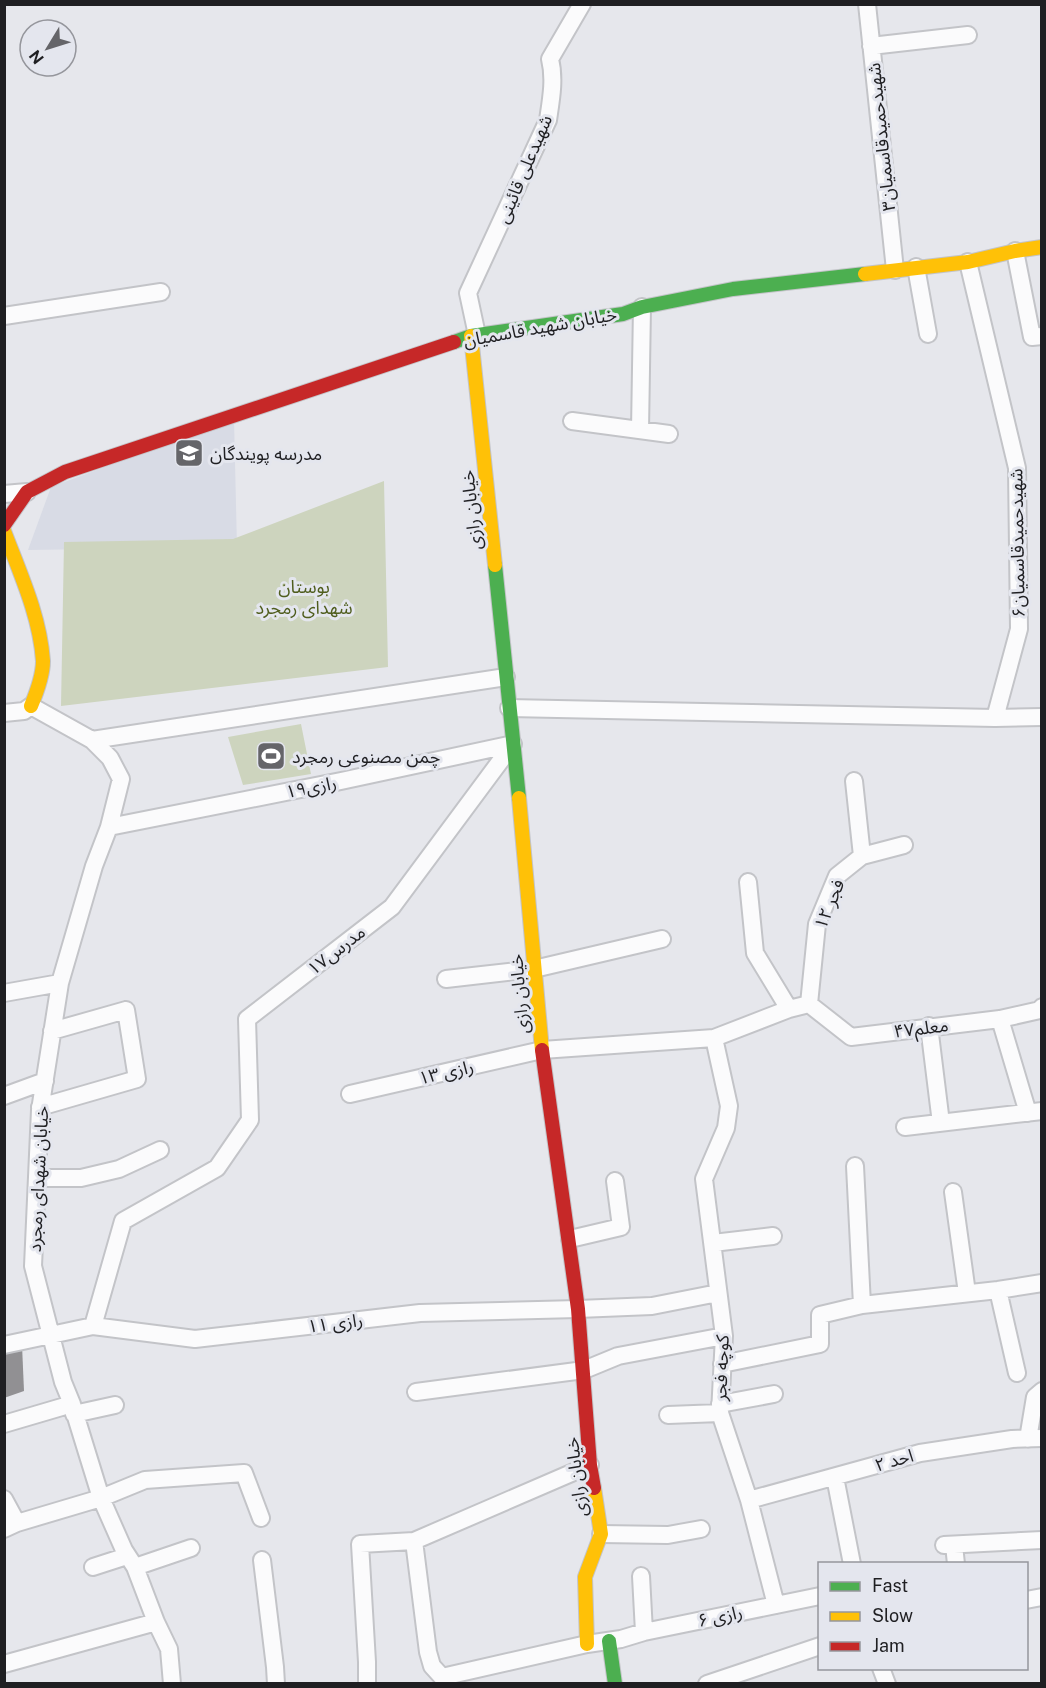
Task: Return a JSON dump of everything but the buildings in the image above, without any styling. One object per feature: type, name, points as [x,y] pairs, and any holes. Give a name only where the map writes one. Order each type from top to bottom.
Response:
[{"type":"street","name":"شهیدعلی قائینی","points":[[474,336],[468,293],[548,120],[552,94],[550,59],[582,4]]},
{"type":"street","name":"شهیدحمیدقاسمیان۳","points":[[867,4],[895,270]]},
{"type":"street","points":[[872,46],[968,35]]},
{"type":"street","name":"خیابان شهید قاسمیان","points":[[4,525],[27,492],[64,472],[474,336],[623,314],[642,307],[733,289],[968,262],[1015,251],[1041,248]]},
{"type":"street","points":[[1015,251],[1032,337],[1041,336]]},
{"type":"street","name":"شهیدحمیدقاسمیان۶","points":[[968,262],[1017,468],[1019,629],[995,718]]},
{"type":"street","points":[[916,267],[928,334]]},
{"type":"street","points":[[4,316],[161,292]]},
{"type":"street","points":[[640,430],[642,307]]},
{"type":"street","name":"خیابان رازی","points":[[474,336],[542,1050],[579,1309],[590,1465],[601,1534],[585,1577],[587,1644]]},
{"type":"street","points":[[572,421],[669,434]]},
{"type":"street","points":[[4,494],[27,492]]},
{"type":"street","points":[[4,531],[34,612],[44,663],[31,706],[24,711],[4,713]]},
{"type":"street","points":[[92,740],[506,677]]},
{"type":"street","name":"خیابان شهدای رمجرد","points":[[31,706],[92,740],[110,758],[121,778],[109,826],[94,866],[60,983],[40,1107],[33,1266],[63,1382],[101,1498],[169,1649],[172,1683]]},
{"type":"street","points":[[509,708],[1041,717]]},
{"type":"street","name":"رازی۱۹","points":[[109,826],[341,781],[513,744]]},
{"type":"street","name":"مدرس۱۷","points":[[93,1326],[123,1221],[217,1168],[250,1120],[247,1019],[392,907],[513,744]]},
{"type":"street","points":[[854,781],[862,856]]},
{"type":"street","name":"فجر ۱۲","points":[[809,1004],[817,924],[837,876],[862,856],[904,845]]},
{"type":"street","points":[[748,882],[755,953],[789,1009]]},
{"type":"street","points":[[446,978],[534,969],[662,939]]},
{"type":"street","points":[[4,993],[60,983]]},
{"type":"street","name":"رازی ۱۳","points":[[350,1094],[542,1050],[714,1038],[789,1009],[809,1004]]},
{"type":"street","name":"معلم۴۷","points":[[809,1004],[851,1037],[1000,1019],[1040,1010],[1041,1007]]},
{"type":"street","points":[[40,1107],[137,1079],[126,1010],[52,1030]]},
{"type":"street","points":[[905,1127],[1035,1112],[1000,1019]]},
{"type":"street","points":[[929,1026],[941,1123]]},
{"type":"street","name":"کوچه فجر","points":[[714,1038],[729,1106],[726,1128],[704,1179],[724,1336],[720,1408],[749,1500],[776,1605]]},
{"type":"street","points":[[4,1096],[45,1081]]},
{"type":"street","points":[[37,1178],[81,1178],[119,1169],[160,1150]]},
{"type":"street","points":[[855,1166],[862,1305]]},
{"type":"street","points":[[570,1239],[621,1227],[615,1181]]},
{"type":"street","points":[[953,1192],[967,1293]]},
{"type":"street","points":[[713,1243],[773,1236]]},
{"type":"street","points":[[722,1364],[820,1344],[820,1315],[862,1305],[998,1290],[1041,1282]]},
{"type":"street","points":[[998,1290],[1017,1373]]},
{"type":"street","name":"رازی ۱۱","points":[[4,1345],[93,1326],[195,1339],[420,1313],[652,1306],[718,1293]]},
{"type":"street","points":[[416,1392],[584,1370],[618,1356],[724,1336]]},
{"type":"street","points":[[1035,1439],[1035,1397],[1041,1391]]},
{"type":"street","points":[[668,1415],[720,1408],[774,1394]]},
{"type":"street","points":[[4,1424],[73,1409],[115,1405]]},
{"type":"street","name":"احد ۲","points":[[749,1500],[920,1453],[1012,1439],[1035,1439]]},
{"type":"street","points":[[367,1683],[360,1544],[414,1541],[590,1465]]},
{"type":"street","points":[[4,1499],[10,1526],[101,1498],[145,1480],[244,1473],[261,1518]]},
{"type":"street","points":[[835,1477],[852,1562]]},
{"type":"street","points":[[601,1534],[668,1535],[701,1529]]},
{"type":"street","points":[[414,1541],[428,1653],[432,1666],[443,1680]]},
{"type":"street","points":[[956,1562],[949,1545],[1041,1545]]},
{"type":"street","points":[[93,1567],[131,1562],[191,1548]]},
{"type":"street","points":[[262,1560],[276,1683]]},
{"type":"street","points":[[641,1576],[644,1632]]},
{"type":"street","name":"رازی ۶","points":[[443,1680],[587,1644],[818,1596]]},
{"type":"street","points":[[4,1664],[156,1622]]},
{"type":"street","points":[[615,1640],[615,1683]]},
{"type":"street","points":[[707,1683],[818,1646]]},
{"type":"shaded area","name":"مدرسه پویندگان","points":[[234,419],[237,547],[28,550],[51,487]]},
{"type":"green space","name":"بوستان شهدای رمجرد","points":[[384,481],[388,667],[61,706],[64,542],[233,539]]},
{"type":"green space","name":"چمن مصنوعی رمجرد","points":[[301,724],[311,774],[243,785],[228,737]]},
{"type":"traffic: fast","points":[[454,342],[471,336],[623,314],[642,307],[733,289],[865,274]]},
{"type":"traffic: fast","points":[[495,565],[519,798]]},
{"type":"traffic: fast","points":[[609,1641],[615,1684]]},
{"type":"traffic: slow","points":[[865,274],[968,262],[1042,247]]},
{"type":"traffic: slow","points":[[471,336],[495,565]]},
{"type":"traffic: slow","points":[[4,531],[28,595],[41,644],[42,672],[31,706]]},
{"type":"traffic: slow","points":[[519,798],[542,1050]]},
{"type":"traffic: slow","points":[[587,1644],[585,1577],[601,1534],[594,1488]]},
{"type":"traffic: jam","points":[[4,525],[27,492],[65,472],[454,342]]},
{"type":"traffic: jam","points":[[542,1050],[578,1309],[590,1465],[594,1488]]},
{"type":"place","name":"مدرسه پویندگان","points":[[189,453]]},
{"type":"place","name":"چمن مصنوعی رمجرد","points":[[271,756]]}]
